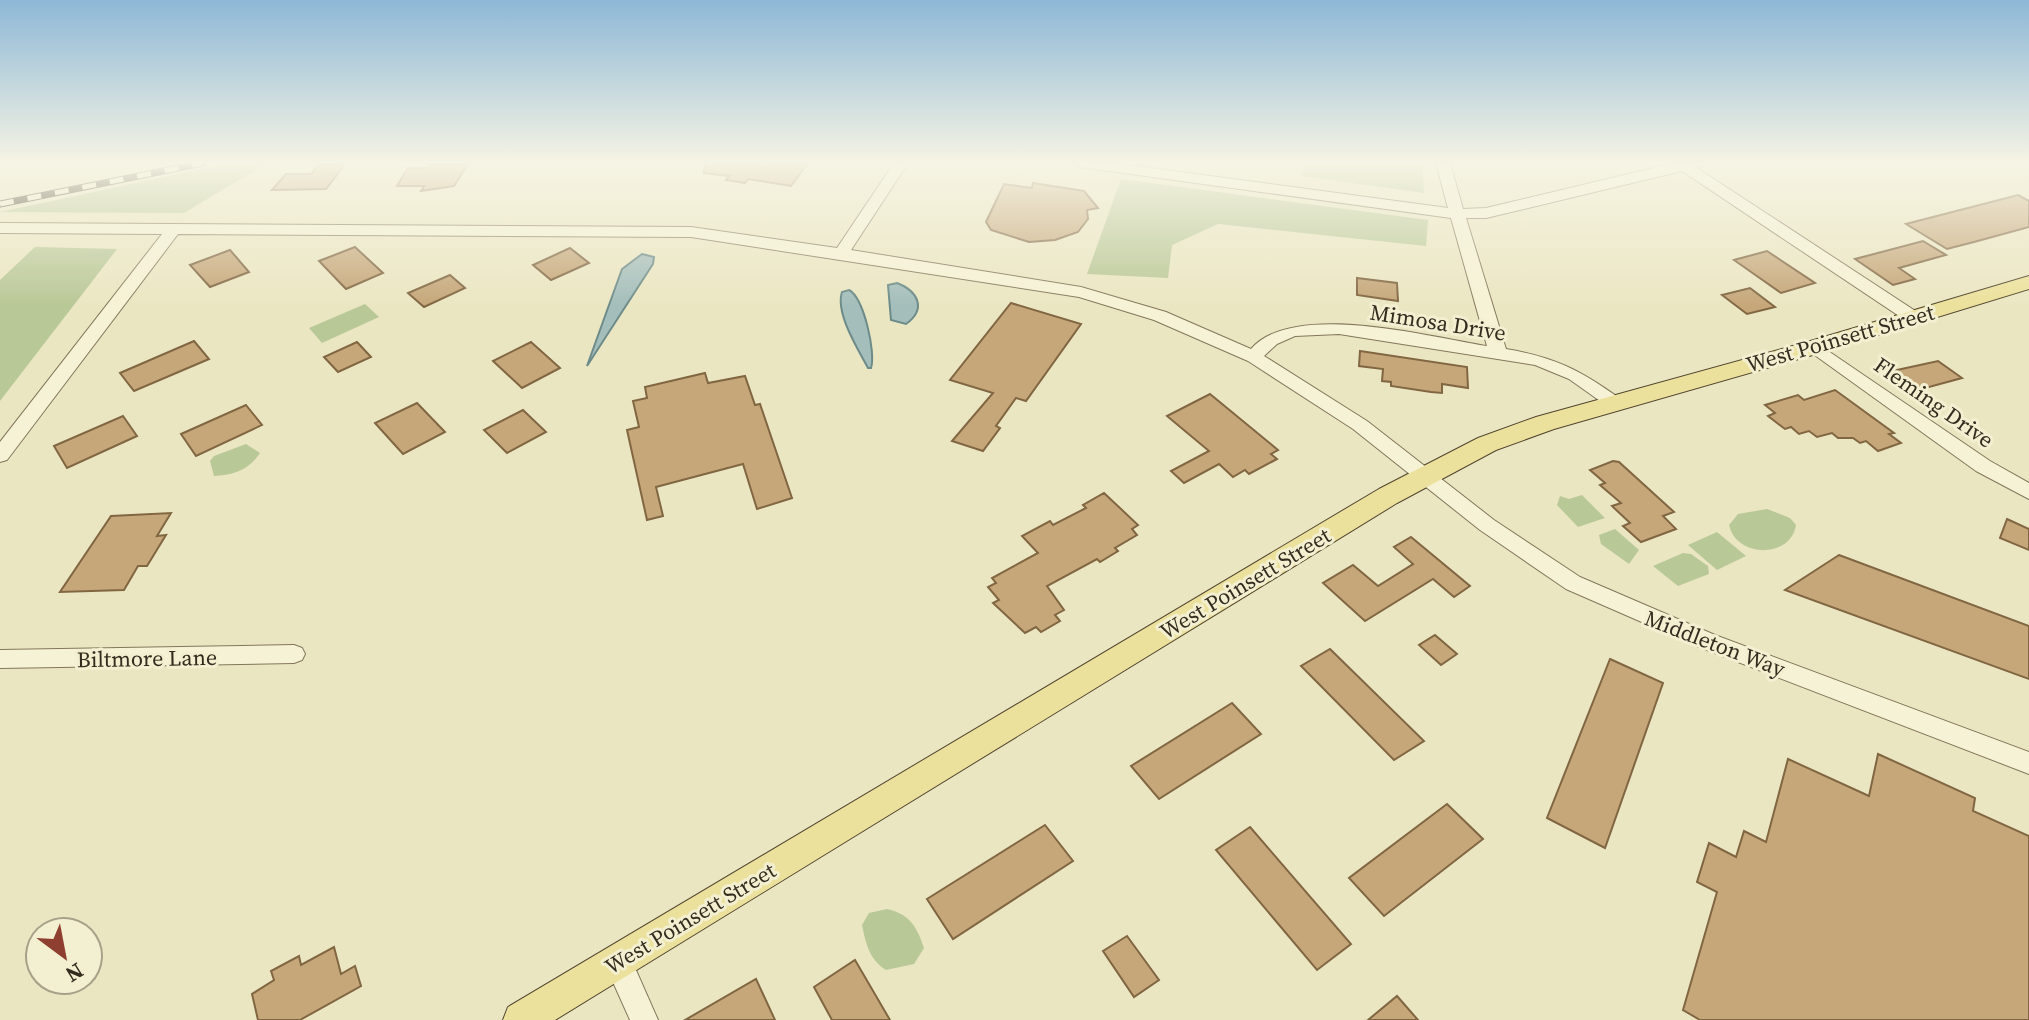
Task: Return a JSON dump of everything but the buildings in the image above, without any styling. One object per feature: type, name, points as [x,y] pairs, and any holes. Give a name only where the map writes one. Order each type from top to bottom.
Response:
[{"type":"main road","name":"West Poinsett Street","points":[[521,1020],[1426,476],[1487,444],[1613,402],[1815,347],[2029,282]]},
{"type":"street","points":[[841,253],[869,211]]},
{"type":"street","points":[[1432,211],[1457,214],[1496,211]]},
{"type":"street","points":[[1456,211],[1489,329],[1499,354]]},
{"type":"street","points":[[1757,211],[1911,316]]},
{"type":"street","points":[[0,455],[175,227]]},
{"type":"street","name":"Middleton Way","points":[[0,228],[691,232],[1081,292],[1160,316],[1254,357],[1360,425],[1534,559],[1618,605],[2029,763]]},
{"type":"street","name":"Mimosa Drive","points":[[1254,357],[1260,348],[1285,333],[1314,327],[1499,354],[1559,367],[1613,402]]},
{"type":"street","name":"Fleming Drive","points":[[1815,347],[1972,459],[2029,492]]},
{"type":"street","name":"Biltmore Lane","points":[[0,659],[294,654]]},
{"type":"street","points":[[618,962],[644,1020]]},
{"type":"green space","points":[[7,211],[188,211],[184,213],[0,212]]},
{"type":"green space","points":[[1110,211],[1358,211],[1428,220],[1426,246],[1218,224],[1172,245],[1168,278],[1087,274]]},
{"type":"green space","points":[[35,247],[117,249],[0,401],[0,280]]},
{"type":"green space","points":[[365,304],[379,317],[322,343],[309,328]]},
{"type":"green space","points":[[246,444],[260,453],[251,464],[228,474],[214,476],[210,461],[214,456]]},
{"type":"green space","points":[[1582,495],[1605,518],[1578,527],[1557,505],[1560,496],[1569,499]]},
{"type":"green space","points":[[1767,509],[1790,518],[1796,525],[1792,536],[1774,549],[1763,550],[1742,544],[1729,525],[1738,514]]},
{"type":"green space","points":[[1615,529],[1639,550],[1629,564],[1601,544],[1599,535]]},
{"type":"green space","points":[[1717,532],[1746,556],[1717,570],[1688,545]]},
{"type":"green space","points":[[1683,553],[1691,554],[1708,566],[1709,574],[1678,586],[1653,566]]},
{"type":"green space","points":[[887,909],[902,914],[912,922],[918,934],[924,948],[914,964],[886,970],[869,950],[862,925],[869,913]]},
{"type":"water","points":[[642,254],[654,257],[653,264],[587,366],[622,269]]},
{"type":"water","points":[[897,283],[910,291],[917,301],[916,312],[906,324],[891,320],[888,285]]},
{"type":"water","points":[[849,290],[859,303],[868,326],[871,368],[868,368],[854,341],[842,310],[842,292]]}]
